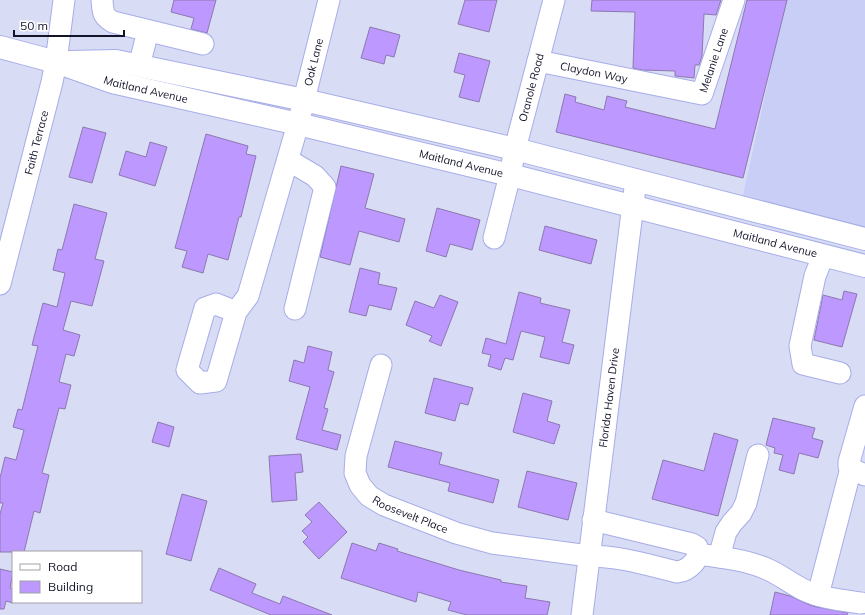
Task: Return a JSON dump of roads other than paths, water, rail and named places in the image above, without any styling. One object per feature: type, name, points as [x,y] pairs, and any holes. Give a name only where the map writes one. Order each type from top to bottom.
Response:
[{"type":"main road","name":"Maitland Avenue","points":[[0,47],[56,62],[112,82],[298,124],[510,175],[865,266]]},
{"type":"main road","name":"Maitland Avenue","points":[[56,62],[116,61],[304,100],[515,149],[865,239]]},
{"type":"street","name":"Faith Terrace","points":[[0,284],[30,170],[56,62],[64,0]]},
{"type":"street","points":[[102,0],[102,10],[104,15],[109,20],[202,44]]},
{"type":"street","name":"Oak Lane","points":[[236,312],[248,296],[298,124],[329,0]]},
{"type":"street","name":"Oranole Road","points":[[494,238],[515,149],[554,0]]},
{"type":"street","name":"Melanie Lane","points":[[650,83],[702,94],[734,0]]},
{"type":"street","points":[[139,66],[148,31]]},
{"type":"street","name":"Claydon Way","points":[[538,61],[650,83]]},
{"type":"street","points":[[288,160],[315,176],[325,187],[295,309]]},
{"type":"street","name":"Florida Haven Drive","points":[[582,615],[636,180]]},
{"type":"street","points":[[823,256],[815,276],[800,346],[804,364],[840,373]]},
{"type":"street","name":"Roosevelt Place","points":[[381,365],[356,456],[355,473],[360,485],[369,496],[384,505],[456,533],[492,543],[589,556],[601,556],[677,572],[682,572],[689,568],[697,558],[698,554]]},
{"type":"street","points":[[818,595],[858,471],[849,462],[865,406]]},
{"type":"street","points":[[719,557],[726,532],[741,513],[746,503],[758,455]]},
{"type":"street","points":[[594,520],[692,544],[697,547],[698,554],[745,562],[767,569],[796,586],[818,595],[836,599],[864,600]]}]
